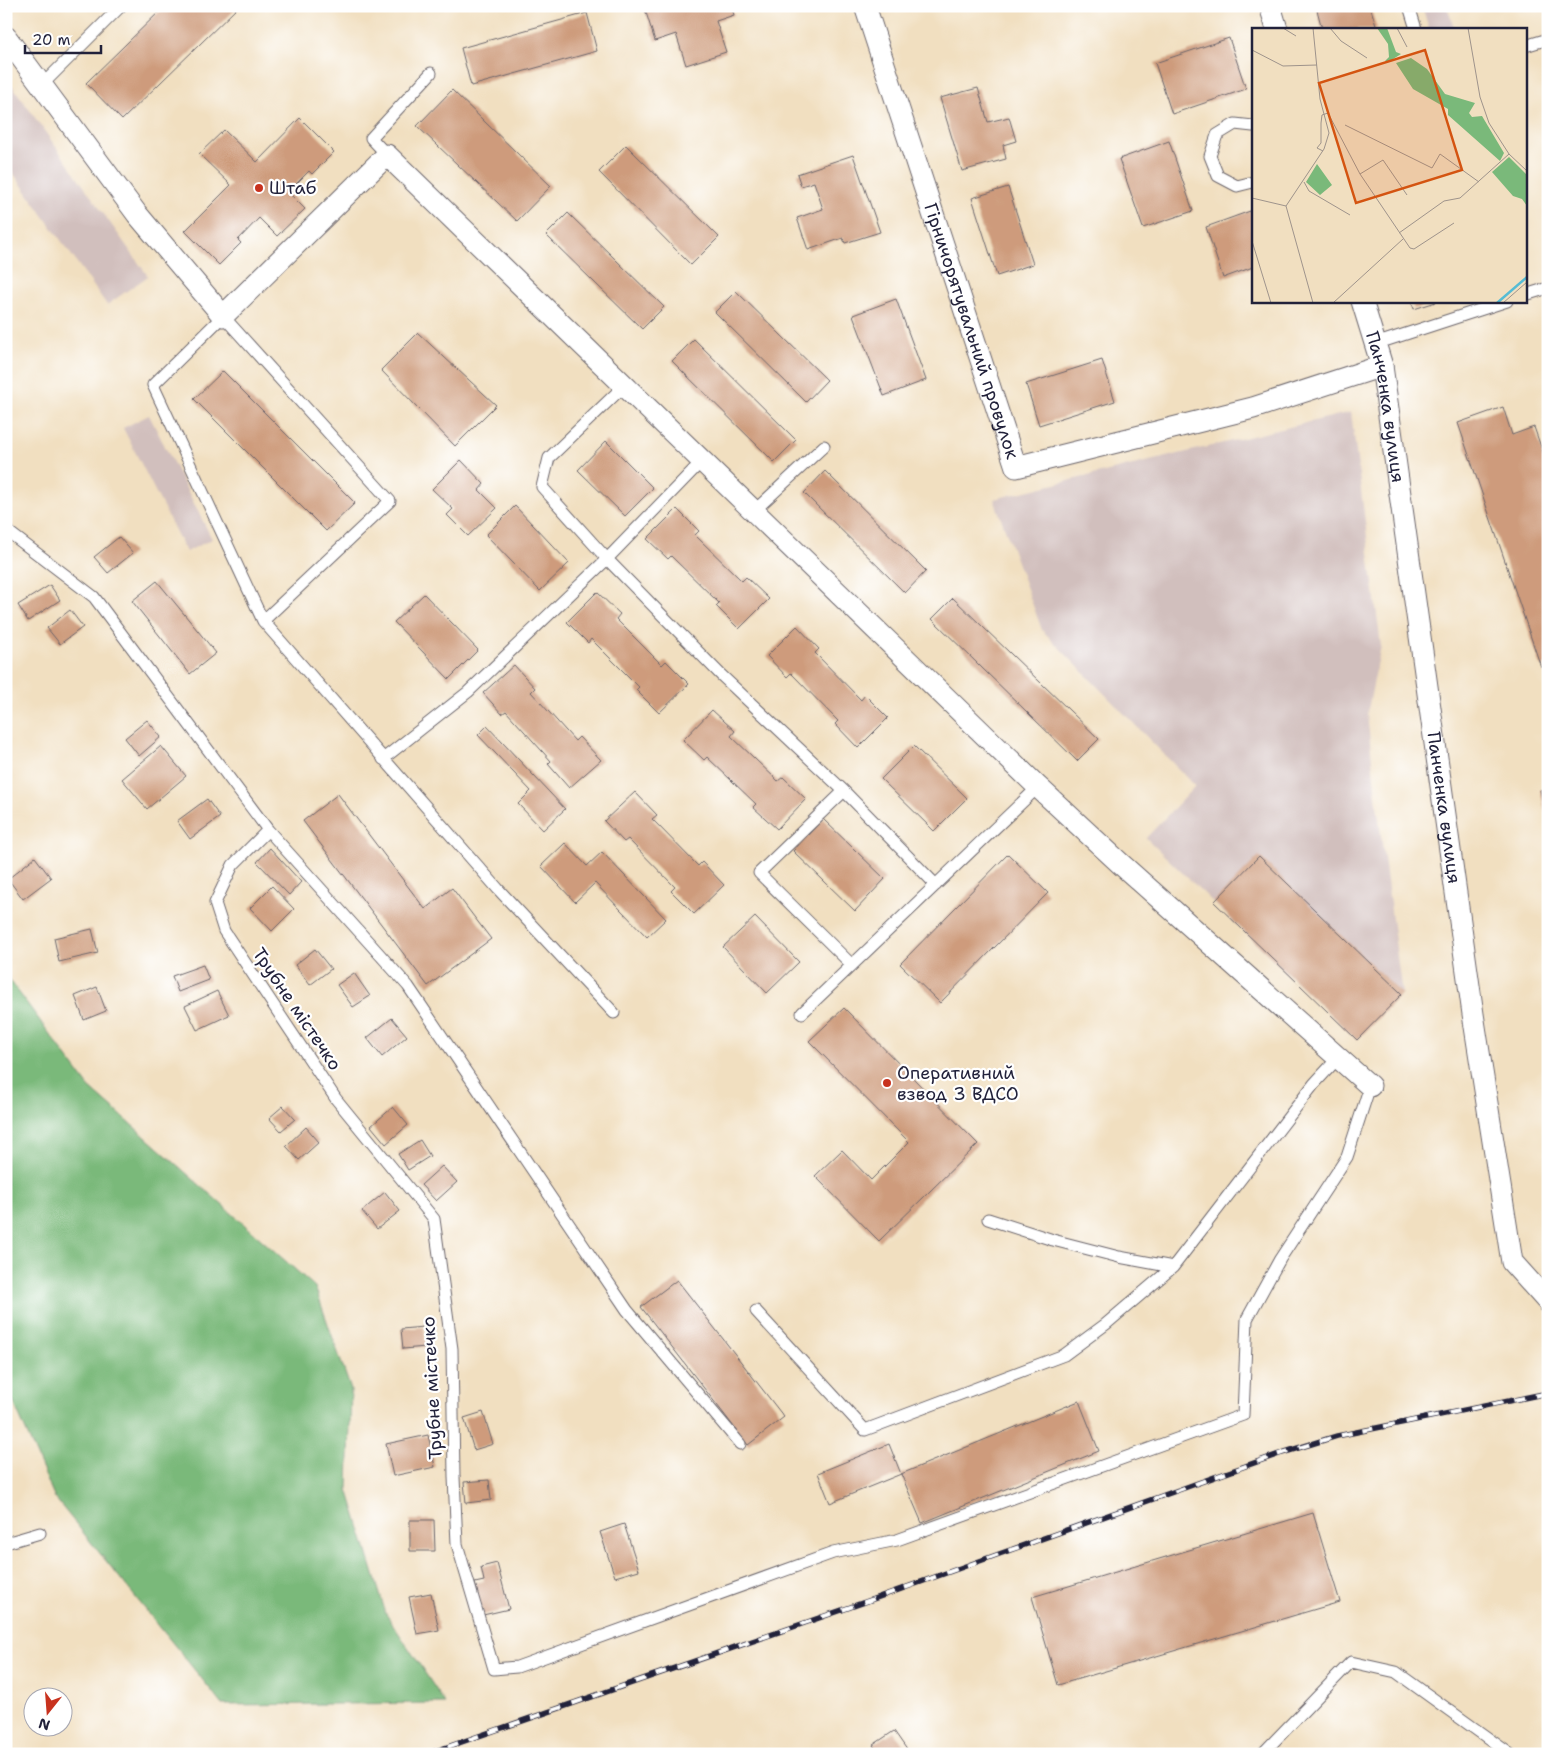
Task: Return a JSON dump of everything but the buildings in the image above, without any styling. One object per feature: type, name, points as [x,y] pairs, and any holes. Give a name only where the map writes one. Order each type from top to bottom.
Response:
[{"type":"street","name":"Гірничорятувальний провулок","points":[[865,6],[1016,467],[1254,408],[1382,366]]},
{"type":"street","points":[[1270,6],[1277,28]]},
{"type":"street","points":[[6,37],[137,214],[223,316],[387,155],[1038,787],[1129,871],[1370,1086]]},
{"type":"street","name":"Панченка вулиця","points":[[1362,302],[1382,366],[1473,1014],[1512,1262],[1548,1302]]},
{"type":"lane","points":[[42,85],[121,6]]},
{"type":"lane","points":[[1409,6],[1416,28]]},
{"type":"lane","points":[[1526,46],[1548,39]]},
{"type":"lane","points":[[387,155],[371,138],[431,73]]},
{"type":"lane","points":[[1252,126],[1235,124],[1217,135],[1210,156],[1218,176],[1237,186],[1252,182]]},
{"type":"lane","points":[[1526,295],[1548,288]]},
{"type":"lane","points":[[1375,344],[1504,302]]},
{"type":"lane","points":[[263,621],[390,501],[223,316],[153,384],[263,621],[492,882],[614,1013]]},
{"type":"lane","points":[[625,386],[549,458],[542,487],[607,559],[721,674],[844,791],[936,885]]},
{"type":"lane","points":[[754,511],[824,446]]},
{"type":"lane","points":[[383,760],[468,692],[607,559],[702,461]]},
{"type":"lane","points":[[6,530],[94,598],[268,830],[408,986],[627,1310],[740,1444]]},
{"type":"lane","points":[[802,1013],[1038,787]]},
{"type":"lane","points":[[844,791],[759,873],[852,965]]},
{"type":"lane","name":"Трубне містечко","points":[[268,830],[233,865],[215,903],[224,932],[336,1099],[434,1219],[452,1349],[457,1544],[494,1669],[517,1667],[833,1553],[897,1540],[1243,1414],[1247,1319],[1280,1259],[1348,1157],[1370,1086]]},
{"type":"lane","points":[[756,1311],[865,1430],[1064,1355],[1106,1324],[1174,1267],[1314,1084],[1338,1058]]},
{"type":"lane","points":[[988,1219],[1053,1240],[1174,1267]]},
{"type":"lane","points":[[6,1543],[40,1533]]},
{"type":"lane","points":[[1262,1754],[1351,1662],[1396,1672],[1510,1754]]},
{"type":"shaded area","points":[[1422,6],[1447,6],[1454,28],[1429,28]]},
{"type":"shaded area","points":[[6,77],[148,276],[107,305],[6,163]]},
{"type":"shaded area","points":[[1351,412],[1381,646],[1367,714],[1402,994],[1357,1040],[1146,838],[1195,786],[1042,630],[994,499]]},
{"type":"shaded area","points":[[149,415],[212,539],[186,552],[123,428]]},
{"type":"green space","points":[[6,975],[89,1087],[315,1287],[351,1390],[348,1489],[386,1614],[445,1703],[223,1705],[55,1498],[6,1385]]},
{"type":"railway","points":[[427,1754],[865,1602],[1282,1453],[1337,1436],[1548,1393]]},
{"type":"place","name":"Штаб","points":[[259,188]]},
{"type":"place","name":"Оперативний взвод 3 ВДСО","points":[[887,1083]]}]
